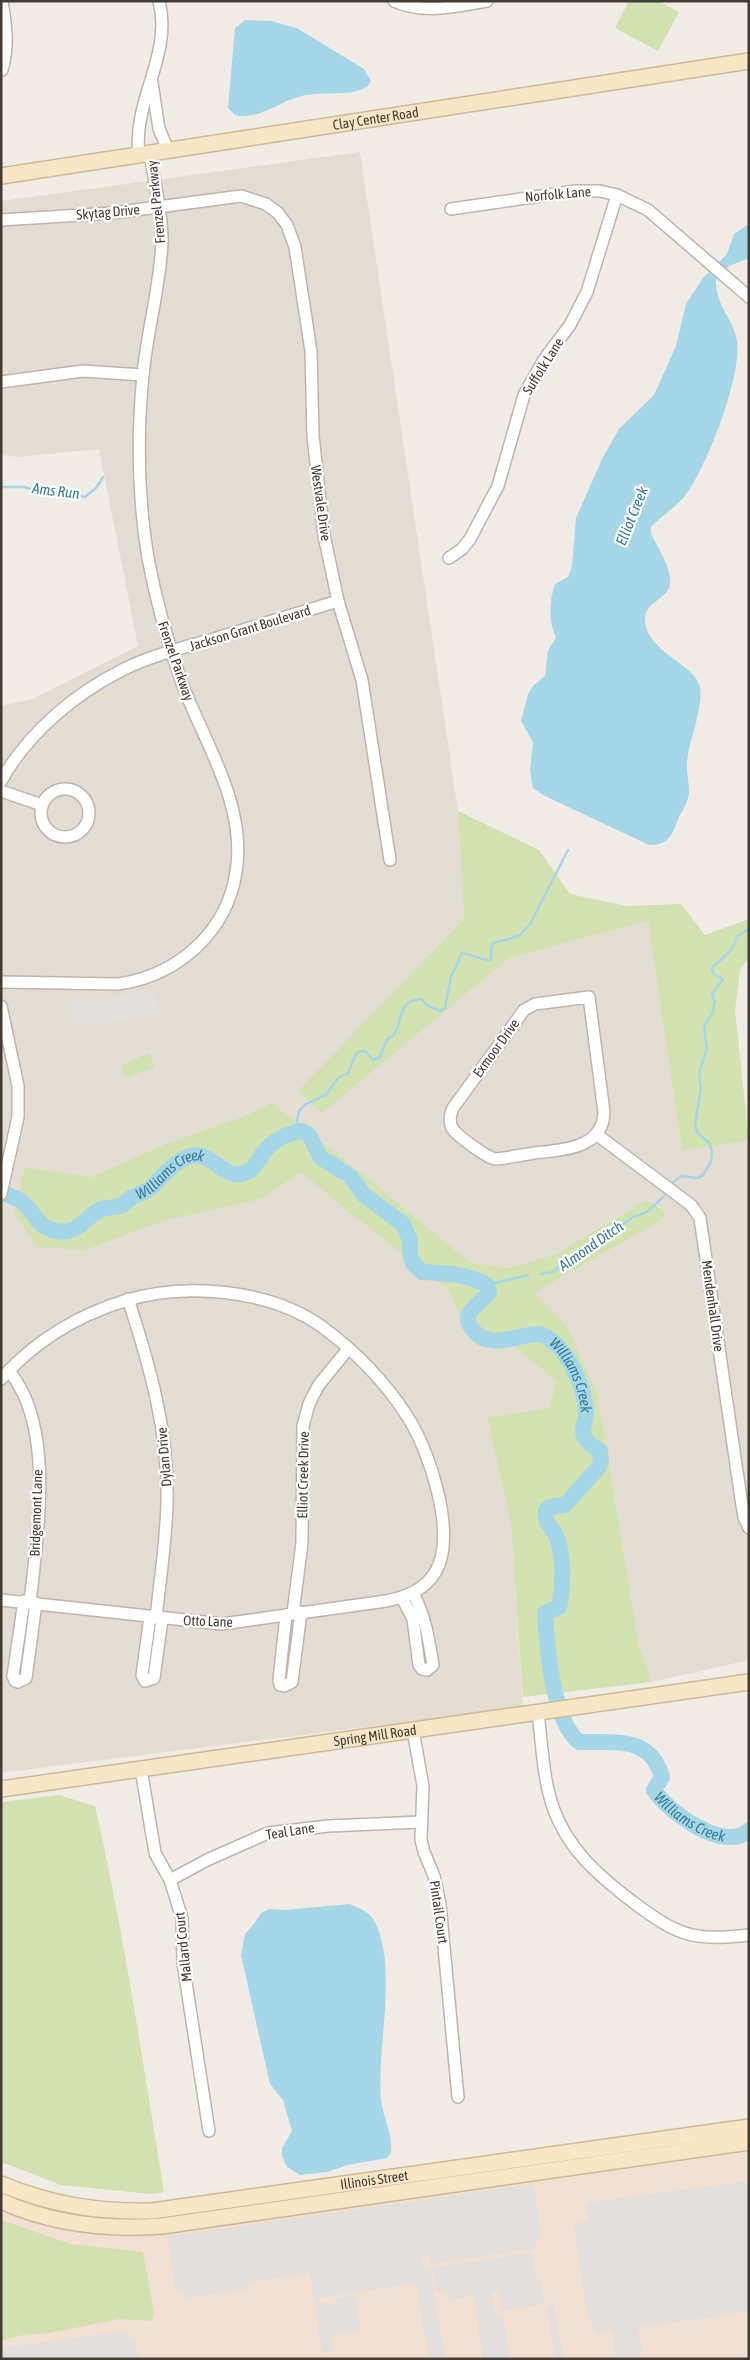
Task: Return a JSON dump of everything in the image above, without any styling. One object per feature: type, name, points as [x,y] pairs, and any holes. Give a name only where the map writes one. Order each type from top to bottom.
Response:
[{"type":"street","points":[[2,1],[8,38],[7,53],[2,70]]},
{"type":"street","name":"Frenzel Parkway","points":[[1,982],[119,984],[152,977],[183,958],[211,930],[222,913],[233,889],[236,870],[237,822],[171,651],[154,584],[144,525],[140,442],[143,375],[161,247],[158,207],[137,130],[162,44],[162,17],[159,1]]},
{"type":"street","points":[[394,1],[412,8],[424,9],[487,1]]},
{"type":"street","name":"Clay Center Road","points":[[1,176],[749,61]]},
{"type":"street","points":[[152,78],[159,129],[168,150]]},
{"type":"street","name":"Norfolk Lane","points":[[451,209],[576,191],[600,191],[617,195],[633,201],[648,210],[749,297]]},
{"type":"street","name":"Suffolk Lane","points":[[449,558],[462,549],[470,539],[498,486],[510,451],[524,395],[545,358],[570,325],[587,292],[617,195]]},
{"type":"street","name":"Westvale Drive","points":[[215,199],[241,196],[266,204],[282,217],[293,240],[311,351],[313,436],[320,507],[338,601],[362,680],[390,860]]},
{"type":"street","name":"Skytag Drive","points":[[1,220],[100,214],[215,199]]},
{"type":"street","points":[[1,382],[83,371],[143,375]]},
{"type":"street","name":"Jackson Grant Boulevard","points":[[1,781],[21,751],[49,720],[101,682],[124,669],[171,651],[338,601]]},
{"type":"street","points":[[61,789],[77,792],[88,804],[88,820],[79,833],[72,836],[57,836],[45,826],[41,812],[42,805],[46,798],[61,789]]},
{"type":"street","points":[[1,791],[42,805]]},
{"type":"street","name":"Exmoor Drive","points":[[589,996],[604,1108],[602,1124],[596,1134],[586,1143],[575,1148],[494,1159],[487,1156],[455,1132],[450,1124],[450,1116],[455,1105],[526,1008],[535,1004],[589,996]]},
{"type":"street","points":[[1,1006],[18,1086],[18,1117],[1,1194]]},
{"type":"street","name":"Mendenhall Drive","points":[[596,1134],[692,1205],[700,1218],[740,1499],[744,1517],[749,1528]]},
{"type":"street","name":"Otto Lane","points":[[1,1379],[34,1347],[66,1325],[95,1311],[128,1299],[184,1291],[246,1296],[266,1301],[320,1326],[348,1349],[377,1375],[408,1418],[431,1469],[438,1497],[443,1547],[436,1570],[430,1579],[414,1592],[402,1598],[222,1624],[1,1600]]},
{"type":"street","name":"Dylan Drive","points":[[128,1299],[152,1375],[166,1466],[166,1531],[156,1618]]},
{"type":"street","name":"Elliot Creek Drive","points":[[293,1613],[292,1682],[284,1686],[280,1685],[279,1680],[293,1613],[302,1542],[303,1426],[309,1404],[318,1386],[348,1349]]},
{"type":"street","name":"Bridgemont Lane","points":[[9,1370],[23,1392],[30,1410],[38,1465],[39,1525],[30,1602],[26,1678],[18,1682],[13,1676],[30,1602]]},
{"type":"street","points":[[402,1598],[413,1620],[419,1665],[422,1669],[427,1670],[433,1664],[429,1638],[424,1616],[414,1592]]},
{"type":"street","name":"Spring Mill Road","points":[[1,1789],[749,1682]]},
{"type":"street","points":[[545,1712],[551,1802],[567,1838],[589,1866],[667,1926],[692,1935],[710,1937],[749,1935]]},
{"type":"street","name":"Pintail Court","points":[[413,1730],[422,1786],[421,1822],[424,1852],[439,1892],[458,2097]]},
{"type":"street","name":"Mallard Court","points":[[141,1769],[155,1853],[170,1880],[182,1918],[183,1963],[209,2131]]},
{"type":"street","name":"Teal Lane","points":[[170,1880],[207,1860],[268,1833],[328,1826],[421,1822]]},
{"type":"street","name":"Illinois Street","points":[[1,2184],[26,2195],[72,2207],[120,2212],[152,2211],[749,2126]]},
{"type":"street","name":"Illinois Street","points":[[1,2202],[34,2214],[81,2224],[113,2227],[162,2226],[749,2142]]},
{"type":"shaded area","points":[[360,152],[458,811],[464,919],[299,1091],[322,1112],[509,958],[648,921],[682,1149],[749,1141],[749,1660],[652,1682],[638,1642],[598,1395],[567,1326],[533,1293],[660,1221],[666,1212],[646,1200],[556,1254],[506,1268],[468,1262],[365,1176],[272,1103],[249,1114],[163,1145],[91,1177],[25,1167],[86,1250],[164,1221],[261,1199],[301,1172],[342,1207],[449,1290],[468,1337],[512,1345],[557,1381],[549,1408],[487,1417],[511,1522],[523,1707],[1,1773],[1,706],[33,699],[138,646],[99,449],[18,457],[1,455],[1,201]]},
{"type":"shaded area","points":[[153,990],[158,1013],[108,1023],[71,1023],[72,998],[106,999]]},
{"type":"shaded area","points":[[749,2148],[749,2359],[1,2359],[1,2209],[98,2232]]},
{"type":"shaded area","points":[[749,2181],[749,2310],[707,2318],[638,2326],[642,2355],[616,2359],[612,2329],[598,2335],[587,2316],[574,2223],[588,2220],[585,2203]]},
{"type":"shaded area","points":[[534,2184],[541,2240],[534,2241],[536,2248],[430,2264],[429,2255],[421,2256],[423,2269],[430,2268],[445,2359],[429,2359],[416,2283],[319,2298],[320,2304],[336,2303],[335,2299],[355,2295],[361,2331],[331,2336],[333,2351],[322,2353],[310,2273],[247,2282],[247,2289],[185,2298],[182,2289],[175,2289],[167,2237]]},
{"type":"shaded area","points":[[532,2253],[536,2278],[540,2278],[544,2304],[501,2311],[498,2292],[492,2293],[495,2317],[503,2316],[510,2359],[483,2359],[474,2296],[448,2300],[447,2291],[436,2292],[432,2268]]},
{"type":"shaded area","points":[[554,2306],[563,2359],[555,2359],[547,2307]]},
{"type":"shaded area","points":[[127,2331],[128,2338],[135,2337],[138,2359],[1,2359],[1,2348]]},
{"type":"green space","points":[[629,1],[658,1],[679,12],[658,51],[615,28]]},
{"type":"green space","points":[[458,811],[539,850],[570,894],[626,906],[681,904],[705,935],[749,919],[749,958],[740,970],[735,1011],[749,1141],[682,1150],[648,921],[509,958],[322,1113],[298,1091],[464,919]]},
{"type":"green space","points":[[149,1053],[155,1067],[126,1078],[121,1065]]},
{"type":"green space","points":[[272,1103],[365,1176],[469,1262],[506,1268],[556,1254],[646,1200],[666,1212],[660,1221],[534,1293],[567,1326],[598,1395],[638,1642],[652,1682],[523,1697],[511,1523],[487,1417],[549,1408],[557,1381],[512,1345],[468,1337],[449,1290],[342,1207],[301,1172],[261,1199],[164,1221],[86,1250],[37,1247],[14,1213],[25,1167],[91,1177],[163,1145],[249,1114]]},
{"type":"green space","points":[[59,1795],[95,1806],[124,1950],[164,2192],[151,2194],[61,2185],[1,2162],[1,1802]]},
{"type":"green space","points":[[1,2220],[71,2244],[143,2252],[154,2313],[152,2321],[119,2319],[50,2333],[23,2335],[1,2341]]},
{"type":"water","points":[[245,20],[271,21],[297,28],[364,69],[371,81],[367,87],[350,92],[307,95],[291,99],[260,113],[243,116],[235,115],[228,108],[235,28]]},
{"type":"water","name":"Elliot Creek","points":[[749,224],[749,258],[729,266],[716,280],[718,297],[732,325],[737,341],[737,357],[729,398],[712,443],[694,482],[685,496],[651,527],[651,534],[666,564],[670,583],[665,594],[654,602],[646,613],[647,630],[658,646],[695,677],[699,684],[700,700],[687,760],[688,800],[670,837],[662,843],[649,845],[545,796],[533,788],[530,771],[533,742],[521,721],[528,694],[533,686],[545,676],[548,651],[556,637],[551,618],[553,591],[555,584],[568,577],[572,566],[576,518],[603,457],[619,429],[654,395],[676,346],[686,304],[703,278],[727,254],[734,234]]},
{"type":"water","points":[[349,1904],[366,1912],[374,1920],[381,1939],[385,1961],[385,2008],[380,2080],[382,2107],[391,2139],[391,2153],[387,2158],[348,2165],[327,2172],[300,2175],[287,2167],[282,2156],[282,2148],[292,2131],[283,2100],[270,2084],[241,1955],[245,1934],[261,1913],[269,1909],[285,1910]]},
{"type":"waterway","name":"Ams Run","points":[[1,487],[24,487],[42,492],[64,493],[85,497],[96,488],[103,477]]},
{"type":"waterway","points":[[302,1131],[297,1121],[299,1111],[306,1104],[326,1095],[338,1078],[348,1073],[356,1054],[360,1051],[366,1052],[373,1060],[380,1057],[385,1043],[397,1029],[402,1012],[408,1003],[421,999],[427,1005],[440,1011],[445,1008],[451,977],[462,953],[491,960],[491,946],[495,942],[510,939],[521,934],[530,924],[568,850]]},
{"type":"waterway","name":"Almond Ditch","points":[[672,1183],[681,1176],[697,1178],[702,1176],[711,1162],[712,1152],[710,1144],[697,1132],[695,1124],[701,1088],[699,1074],[707,1048],[704,1027],[713,1011],[715,1002],[712,994],[723,979],[713,974],[712,968],[731,950],[738,936],[749,929]]},
{"type":"waterway","name":"Williams Creek","points":[[1,1192],[22,1202],[40,1223],[49,1229],[63,1232],[70,1231],[95,1212],[101,1209],[120,1206],[132,1197],[147,1190],[174,1165],[185,1158],[199,1155],[226,1171],[233,1174],[241,1174],[253,1168],[274,1142],[289,1134],[302,1131],[309,1135],[320,1157],[350,1176],[364,1195],[403,1224],[410,1240],[410,1254],[413,1263],[422,1272],[464,1276],[487,1285],[489,1293],[468,1316],[468,1322],[472,1328],[480,1336],[488,1340],[505,1340],[540,1334],[558,1346],[566,1356],[582,1390],[586,1414],[583,1434],[600,1451],[601,1461],[598,1468],[565,1505],[550,1507],[546,1510],[546,1519],[558,1541],[562,1566],[559,1607],[545,1613],[547,1644],[557,1700],[570,1732],[579,1742],[617,1742],[629,1744],[649,1754],[656,1763],[662,1777],[654,1790],[671,1808],[697,1827],[726,1837],[739,1836],[749,1830]]},
{"type":"waterway","name":"Almond Ditch","points":[[541,1274],[554,1272],[569,1258],[579,1256],[593,1248],[610,1237],[613,1231],[633,1217],[647,1212],[664,1196]]},
{"type":"waterway","name":"Almond Ditch","points":[[487,1285],[528,1275]]}]
